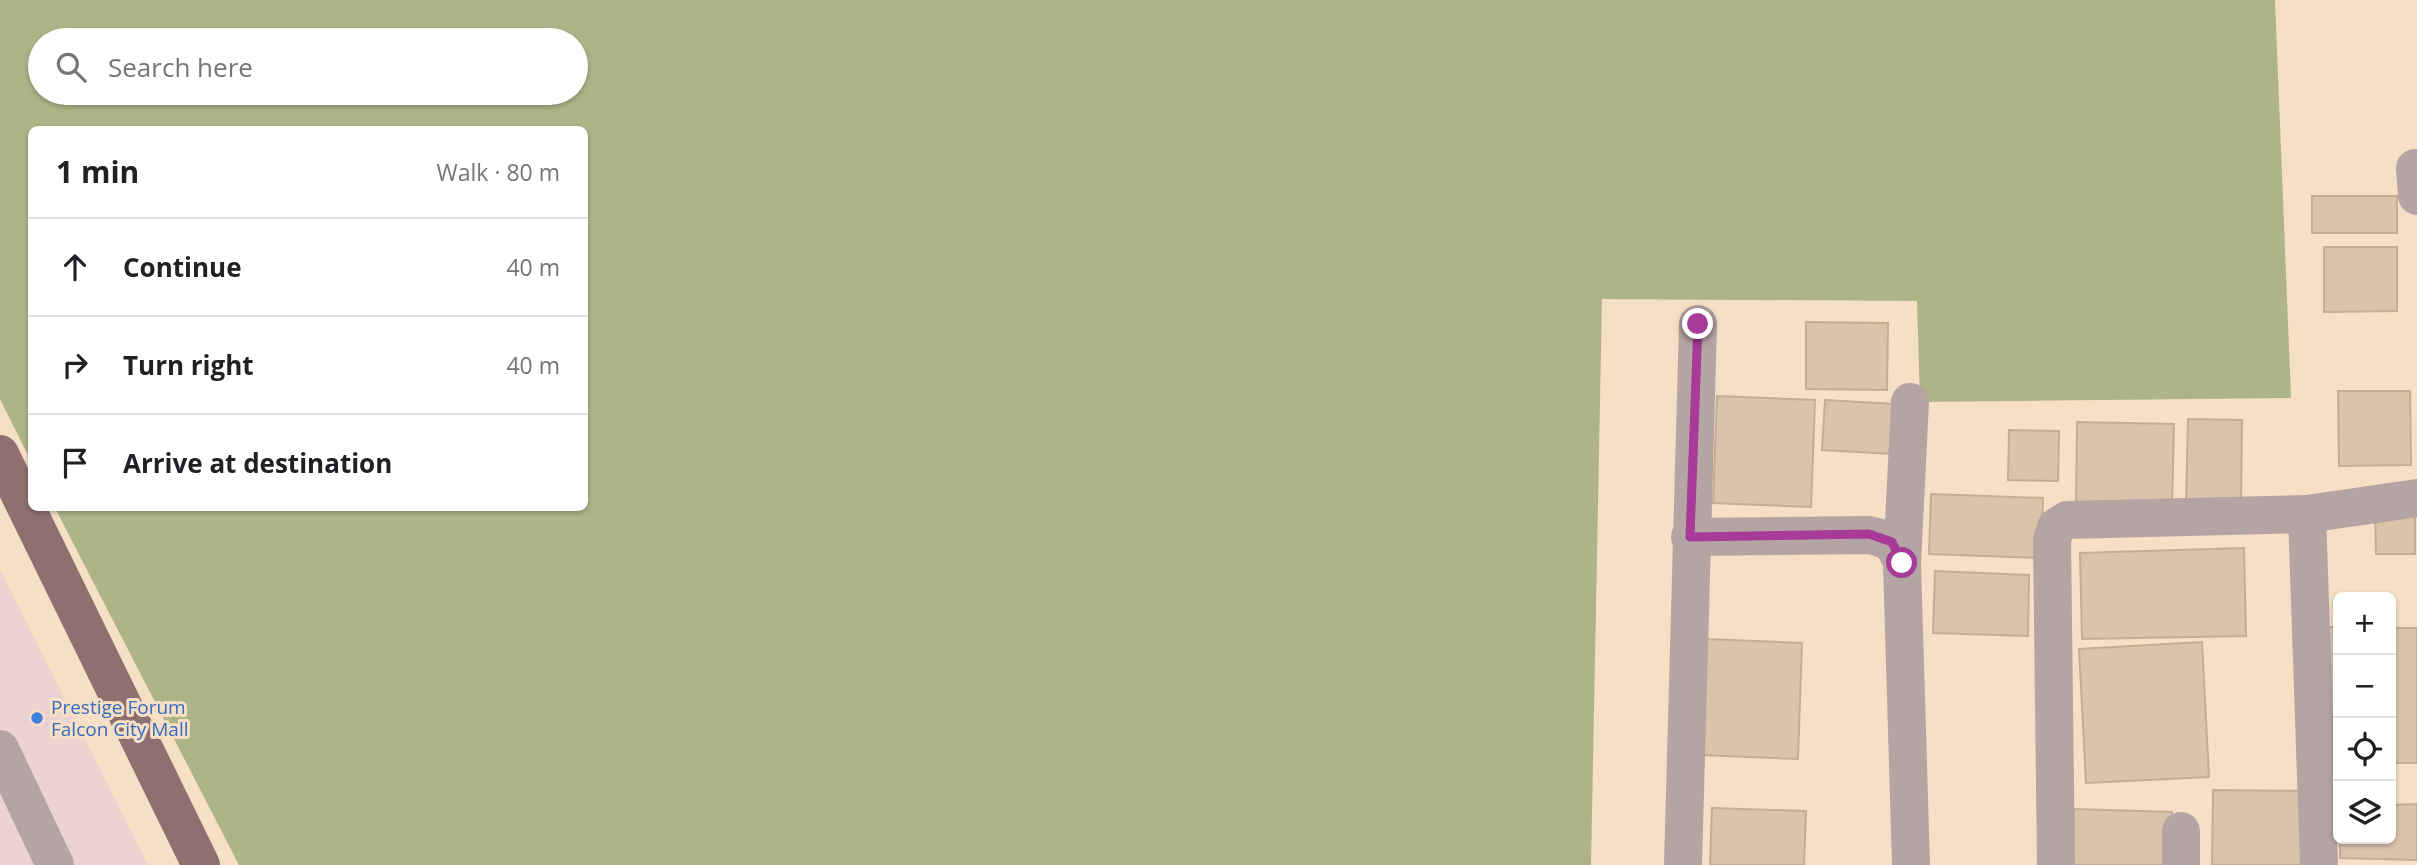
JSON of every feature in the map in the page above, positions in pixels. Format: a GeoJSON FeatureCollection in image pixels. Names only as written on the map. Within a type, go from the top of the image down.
{"type":"FeatureCollection","features":[{"type":"Feature","properties":{"kind":"main road"},"geometry":{"type":"LineString","coordinates":[[0,454],[201,865]]}},
{"type":"Feature","properties":{"kind":"main road"},"geometry":{"type":"LineString","coordinates":[[0,508],[180,865]]}},
{"type":"Feature","properties":{"kind":"street"},"geometry":{"type":"LineString","coordinates":[[1683,865],[1698,324]]}},
{"type":"Feature","properties":{"kind":"street"},"geometry":{"type":"LineString","coordinates":[[1910,402],[1902,563],[1911,865]]}},
{"type":"Feature","properties":{"kind":"street"},"geometry":{"type":"LineString","coordinates":[[2056,865],[2052,540],[2056,527],[2067,520],[2307,514],[2417,498]]}},
{"type":"Feature","properties":{"kind":"street"},"geometry":{"type":"LineString","coordinates":[[2307,514],[2319,865]]}},
{"type":"Feature","properties":{"kind":"street"},"geometry":{"type":"LineString","coordinates":[[1690,537],[1869,534],[1892,542],[1902,563]]}},
{"type":"Feature","properties":{"kind":"street"},"geometry":{"type":"LineString","coordinates":[[0,749],[55,865]]}},
{"type":"Feature","properties":{"kind":"shaded area","name":"Prestige Forum Falcon City Mall"},"geometry":{"type":"Polygon","coordinates":[[[0,570],[148,865],[0,865],[0,570]]]}},
{"type":"Feature","properties":{"kind":"green space"},"geometry":{"type":"Polygon","coordinates":[[[0,0],[2275,0],[2291,398],[1920,402],[1917,301],[1602,299],[1591,865],[239,865],[57,511],[588,511],[588,126],[28,126],[28,455],[0,399],[0,0]]]}},
{"type":"Feature","properties":{"kind":"building"},"geometry":{"type":"Polygon","coordinates":[[[2312,196],[2397,196],[2397,233],[2312,233],[2312,196]]]}},
{"type":"Feature","properties":{"kind":"building"},"geometry":{"type":"Polygon","coordinates":[[[2324,247],[2397,247],[2397,311],[2324,312],[2324,247]]]}},
{"type":"Feature","properties":{"kind":"building"},"geometry":{"type":"Polygon","coordinates":[[[1806,322],[1888,323],[1887,390],[1806,389],[1806,322]]]}},
{"type":"Feature","properties":{"kind":"building"},"geometry":{"type":"Polygon","coordinates":[[[2338,391],[2410,391],[2411,465],[2339,466],[2338,391]]]}},
{"type":"Feature","properties":{"kind":"building"},"geometry":{"type":"Polygon","coordinates":[[[1717,396],[1815,400],[1811,507],[1713,503],[1717,396]]]}},
{"type":"Feature","properties":{"kind":"building"},"geometry":{"type":"Polygon","coordinates":[[[1825,400],[1895,404],[1892,454],[1822,450],[1825,400]]]}},
{"type":"Feature","properties":{"kind":"building"},"geometry":{"type":"Polygon","coordinates":[[[2188,419],[2242,420],[2241,505],[2186,505],[2188,419]]]}},
{"type":"Feature","properties":{"kind":"building"},"geometry":{"type":"Polygon","coordinates":[[[2077,422],[2174,424],[2172,508],[2076,506],[2077,422]]]}},
{"type":"Feature","properties":{"kind":"building"},"geometry":{"type":"Polygon","coordinates":[[[2009,430],[2059,431],[2058,481],[2008,480],[2009,430]]]}},
{"type":"Feature","properties":{"kind":"building"},"geometry":{"type":"Polygon","coordinates":[[[1931,494],[2043,498],[2041,558],[1929,554],[1931,494]]]}},
{"type":"Feature","properties":{"kind":"building"},"geometry":{"type":"Polygon","coordinates":[[[2415,508],[2415,554],[2376,554],[2375,509],[2415,508]]]}},
{"type":"Feature","properties":{"kind":"building"},"geometry":{"type":"Polygon","coordinates":[[[2244,548],[2246,636],[2082,639],[2080,553],[2244,548]]]}},
{"type":"Feature","properties":{"kind":"building"},"geometry":{"type":"Polygon","coordinates":[[[1935,571],[2029,575],[2028,636],[1933,633],[1935,571]]]}},
{"type":"Feature","properties":{"kind":"building"},"geometry":{"type":"Polygon","coordinates":[[[2321,627],[2333,627],[2333,762],[2319,761],[2321,627]]]}},
{"type":"Feature","properties":{"kind":"building"},"geometry":{"type":"Polygon","coordinates":[[[2396,628],[2417,628],[2417,763],[2396,763],[2396,628]]]}},
{"type":"Feature","properties":{"kind":"building"},"geometry":{"type":"Polygon","coordinates":[[[1706,639],[1802,643],[1798,759],[1702,755],[1706,639]]]}},
{"type":"Feature","properties":{"kind":"building"},"geometry":{"type":"Polygon","coordinates":[[[2202,642],[2209,777],[2086,783],[2079,649],[2202,642]]]}},
{"type":"Feature","properties":{"kind":"building"},"geometry":{"type":"Polygon","coordinates":[[[2213,790],[2313,791],[2312,865],[2212,865],[2213,790]]]}},
{"type":"Feature","properties":{"kind":"building"},"geometry":{"type":"Polygon","coordinates":[[[2417,804],[2417,860],[2340,858],[2340,844],[2396,844],[2396,805],[2417,804]]]}},
{"type":"Feature","properties":{"kind":"building"},"geometry":{"type":"Polygon","coordinates":[[[1712,808],[1806,811],[1804,865],[1710,865],[1712,808]]]}},
{"type":"Feature","properties":{"kind":"building"},"geometry":{"type":"Polygon","coordinates":[[[2074,809],[2172,812],[2170,865],[2072,865],[2074,809]]]}},
{"type":"Feature","properties":{"kind":"place","name":"Prestige Forum Falcon City Mall"},"geometry":{"type":"Point","coordinates":[37,718]}},
{"type":"Feature","properties":{"kind":"route"},"geometry":{"type":"LineString","coordinates":[[1698,324],[1690,537],[1869,534],[1892,542],[1902,563]]}}]}
